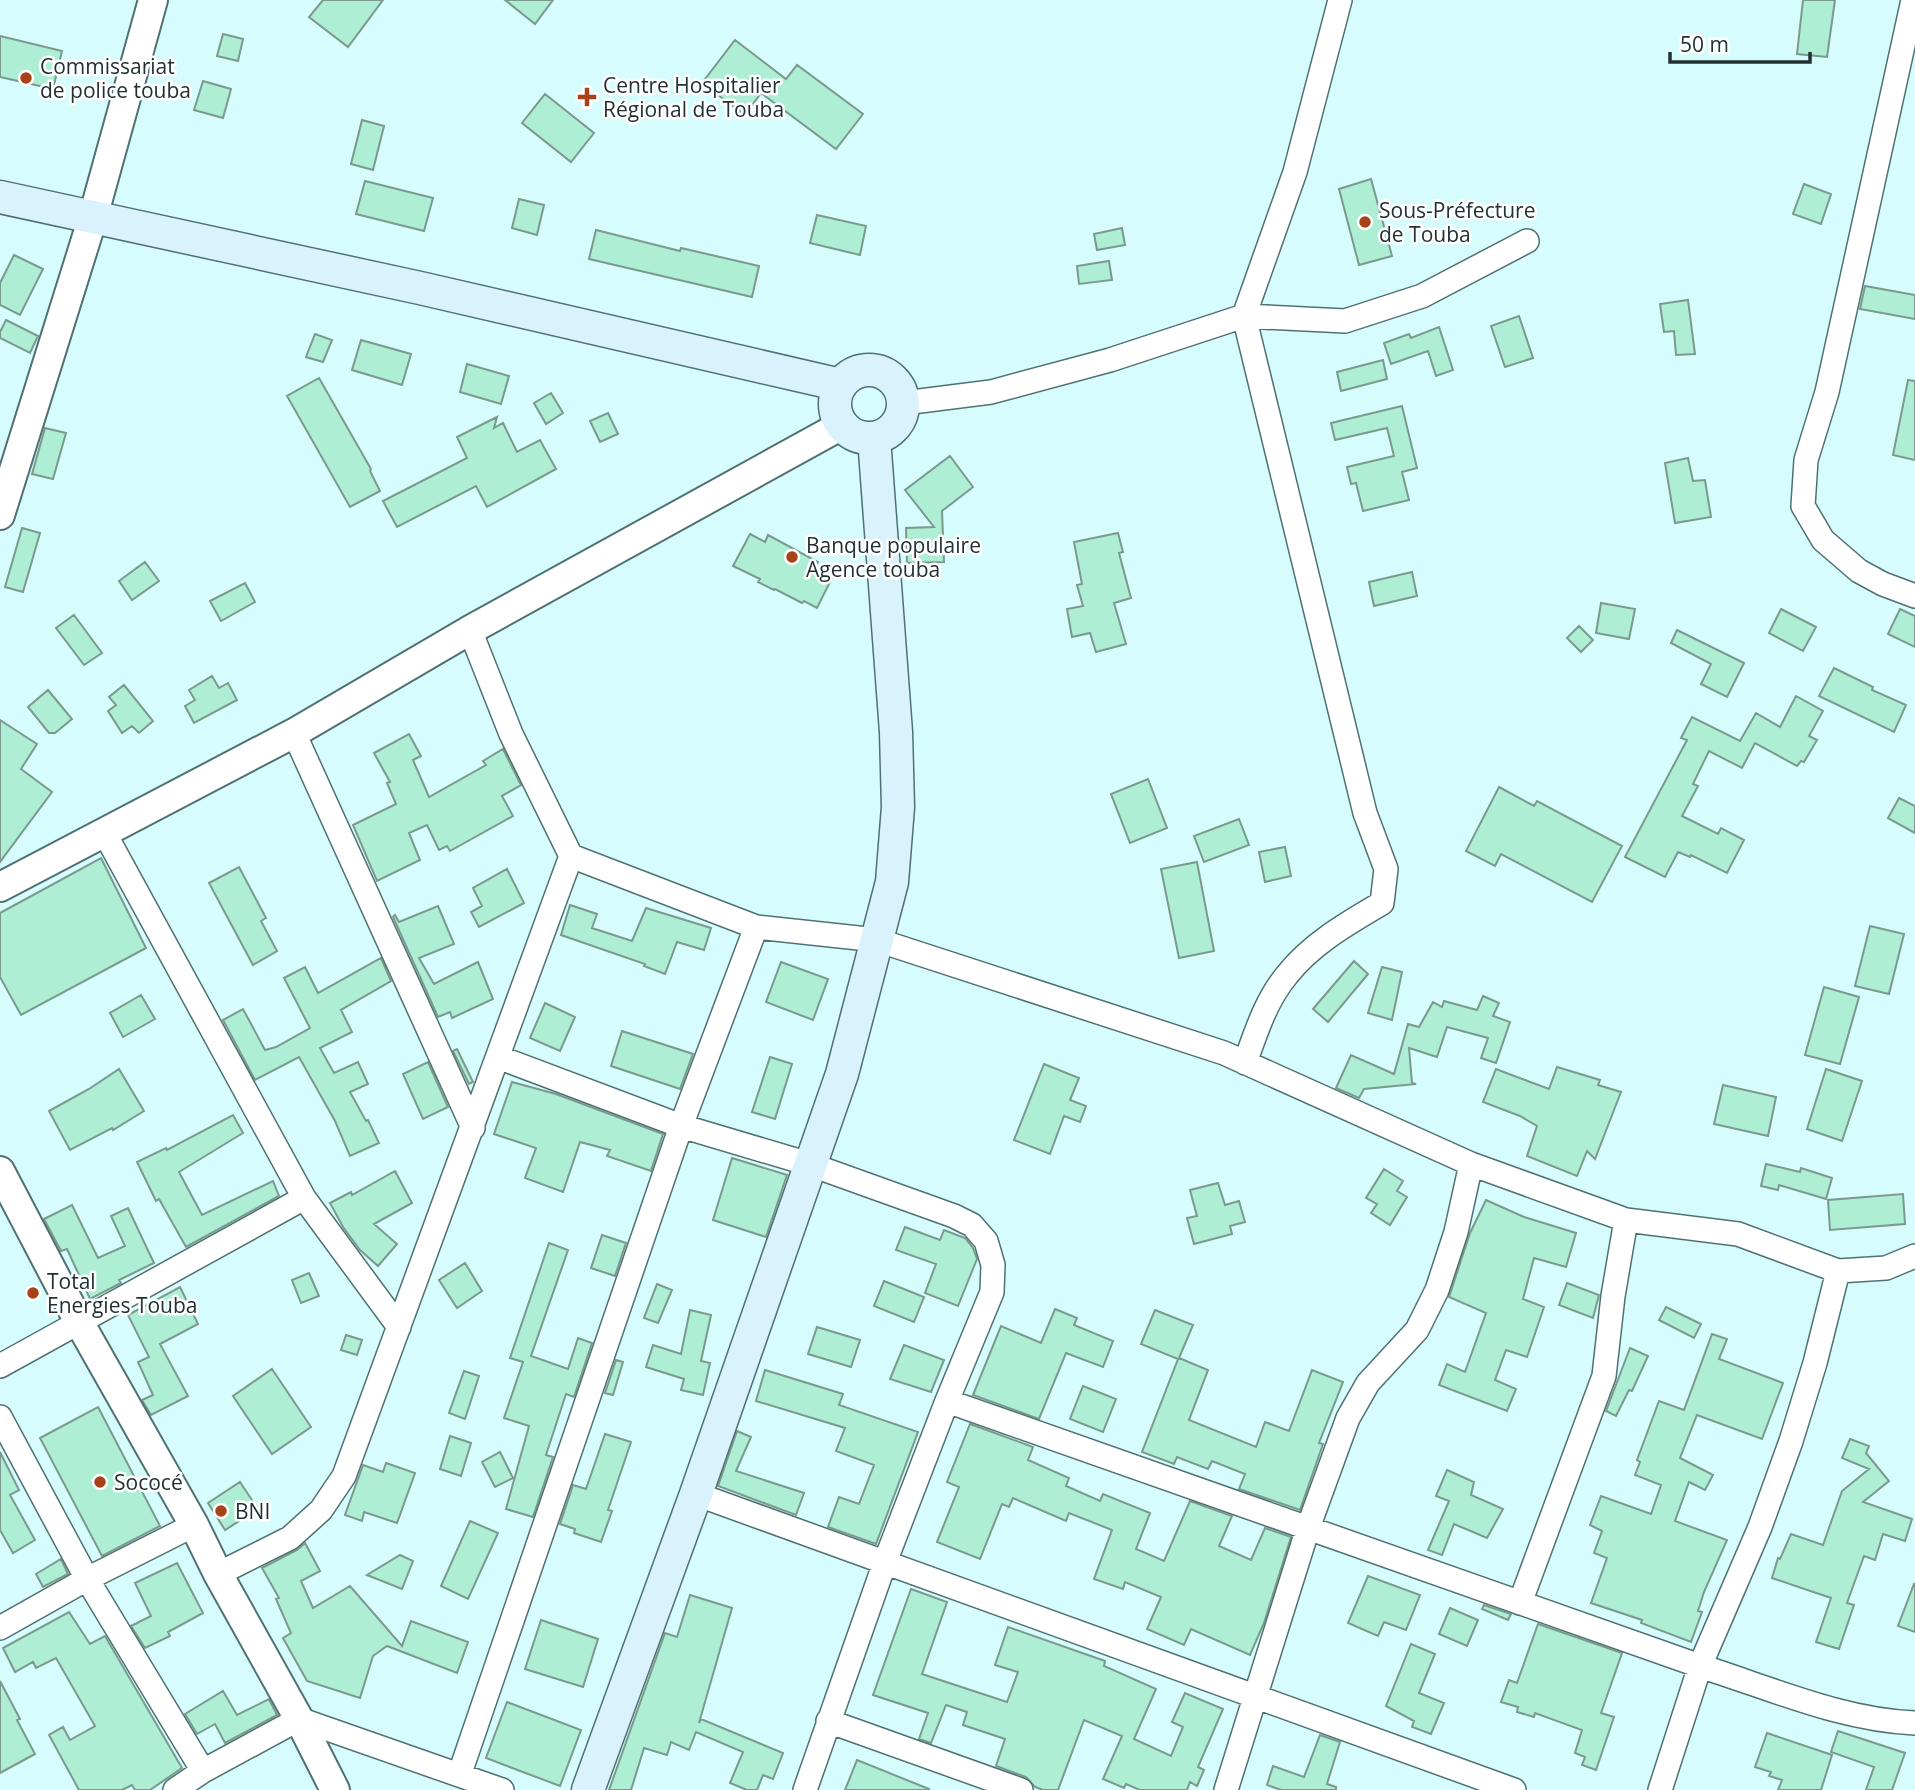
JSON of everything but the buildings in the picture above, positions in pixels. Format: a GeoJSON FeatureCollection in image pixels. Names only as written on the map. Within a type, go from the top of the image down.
{"type":"FeatureCollection","features":[{"type":"Feature","properties":{"kind":"main road"},"geometry":{"type":"LineString","coordinates":[[0,197],[420,288],[841,385]]}},
{"type":"Feature","properties":{"kind":"main road"},"geometry":{"type":"LineString","coordinates":[[873,370],[895,381],[902,391],[904,403],[896,426],[886,434],[874,438],[852,434],[836,416],[835,405],[841,385],[850,376],[861,371],[873,370]]}},
{"type":"Feature","properties":{"kind":"main road"},"geometry":{"type":"LineString","coordinates":[[588,1790],[842,1074],[892,882],[898,807],[896,732],[874,438]]}},
{"type":"Feature","properties":{"kind":"street"},"geometry":{"type":"LineString","coordinates":[[0,515],[93,217],[153,0]]}},
{"type":"Feature","properties":{"kind":"street"},"geometry":{"type":"LineString","coordinates":[[1245,1063],[1263,1014],[1287,974],[1332,933],[1382,903],[1386,869],[1364,813],[1244,316],[1296,172],[1340,0]]}},
{"type":"Feature","properties":{"kind":"street"},"geometry":{"type":"LineString","coordinates":[[1913,0],[1828,392],[1806,460],[1803,506],[1823,540],[1859,571],[1915,596]]}},
{"type":"Feature","properties":{"kind":"street"},"geometry":{"type":"LineString","coordinates":[[904,403],[990,392],[1110,360],[1244,316],[1345,321],[1422,296],[1527,242]]}},
{"type":"Feature","properties":{"kind":"street"},"geometry":{"type":"LineString","coordinates":[[0,887],[293,733],[470,629],[842,425]]}},
{"type":"Feature","properties":{"kind":"street"},"geometry":{"type":"LineString","coordinates":[[470,629],[511,734],[572,856],[756,928],[877,940],[1224,1053],[1471,1164],[1626,1220],[1738,1234],[1838,1271],[1886,1268],[1915,1256]]}},
{"type":"Feature","properties":{"kind":"street"},"geometry":{"type":"LineString","coordinates":[[293,733],[472,1128]]}},
{"type":"Feature","properties":{"kind":"street"},"geometry":{"type":"LineString","coordinates":[[104,832],[304,1198],[399,1327]]}},
{"type":"Feature","properties":{"kind":"street"},"geometry":{"type":"LineString","coordinates":[[218,1574],[290,1538],[321,1510],[344,1476],[572,856]]}},
{"type":"Feature","properties":{"kind":"street"},"geometry":{"type":"LineString","coordinates":[[460,1773],[681,1126],[756,928]]}},
{"type":"Feature","properties":{"kind":"street"},"geometry":{"type":"LineString","coordinates":[[498,1057],[681,1126],[809,1164],[954,1216],[972,1225],[986,1241],[993,1265],[992,1292],[885,1562],[805,1790]]}},
{"type":"Feature","properties":{"kind":"street"},"geometry":{"type":"LineString","coordinates":[[1226,1790],[1308,1528],[1348,1418],[1368,1383],[1417,1331],[1437,1290],[1456,1232],[1471,1164]]}},
{"type":"Feature","properties":{"kind":"street"},"geometry":{"type":"LineString","coordinates":[[0,1171],[79,1322],[194,1525],[335,1790]]}},
{"type":"Feature","properties":{"kind":"street"},"geometry":{"type":"LineString","coordinates":[[0,1366],[304,1198]]}},
{"type":"Feature","properties":{"kind":"street"},"geometry":{"type":"LineString","coordinates":[[1520,1603],[1604,1376],[1612,1296],[1626,1220]]}},
{"type":"Feature","properties":{"kind":"street"},"geometry":{"type":"LineString","coordinates":[[1660,1790],[1700,1666],[1760,1527],[1791,1441],[1815,1363],[1838,1271]]}},
{"type":"Feature","properties":{"kind":"street"},"geometry":{"type":"LineString","coordinates":[[947,1401],[1823,1707],[1884,1722],[1915,1723]]}},
{"type":"Feature","properties":{"kind":"street"},"geometry":{"type":"LineString","coordinates":[[0,1417],[87,1579],[203,1772]]}},
{"type":"Feature","properties":{"kind":"street"},"geometry":{"type":"LineString","coordinates":[[695,1493],[1514,1790]]}},
{"type":"Feature","properties":{"kind":"street"},"geometry":{"type":"LineString","coordinates":[[0,1628],[87,1579],[194,1525]]}},
{"type":"Feature","properties":{"kind":"street"},"geometry":{"type":"LineString","coordinates":[[175,1790],[299,1719],[460,1773],[502,1790]]}},
{"type":"Feature","properties":{"kind":"street"},"geometry":{"type":"LineString","coordinates":[[828,1721],[1021,1790]]}},
{"type":"Feature","properties":{"kind":"place","name":"Commissariat de police touba"},"geometry":{"type":"Point","coordinates":[26,78]}},
{"type":"Feature","properties":{"kind":"place","name":"Centre Hospitalier Régional de Touba"},"geometry":{"type":"Point","coordinates":[587,97]}},
{"type":"Feature","properties":{"kind":"place","name":"Sous-Préfecture de Touba"},"geometry":{"type":"Point","coordinates":[1365,222]}},
{"type":"Feature","properties":{"kind":"place","name":"Banque populaire Agence touba"},"geometry":{"type":"Point","coordinates":[792,557]}},
{"type":"Feature","properties":{"kind":"place","name":"Total Energies Touba"},"geometry":{"type":"Point","coordinates":[33,1293]}},
{"type":"Feature","properties":{"kind":"place","name":"Sococé"},"geometry":{"type":"Point","coordinates":[100,1482]}},
{"type":"Feature","properties":{"kind":"place","name":"BNI"},"geometry":{"type":"Point","coordinates":[221,1511]}}]}
